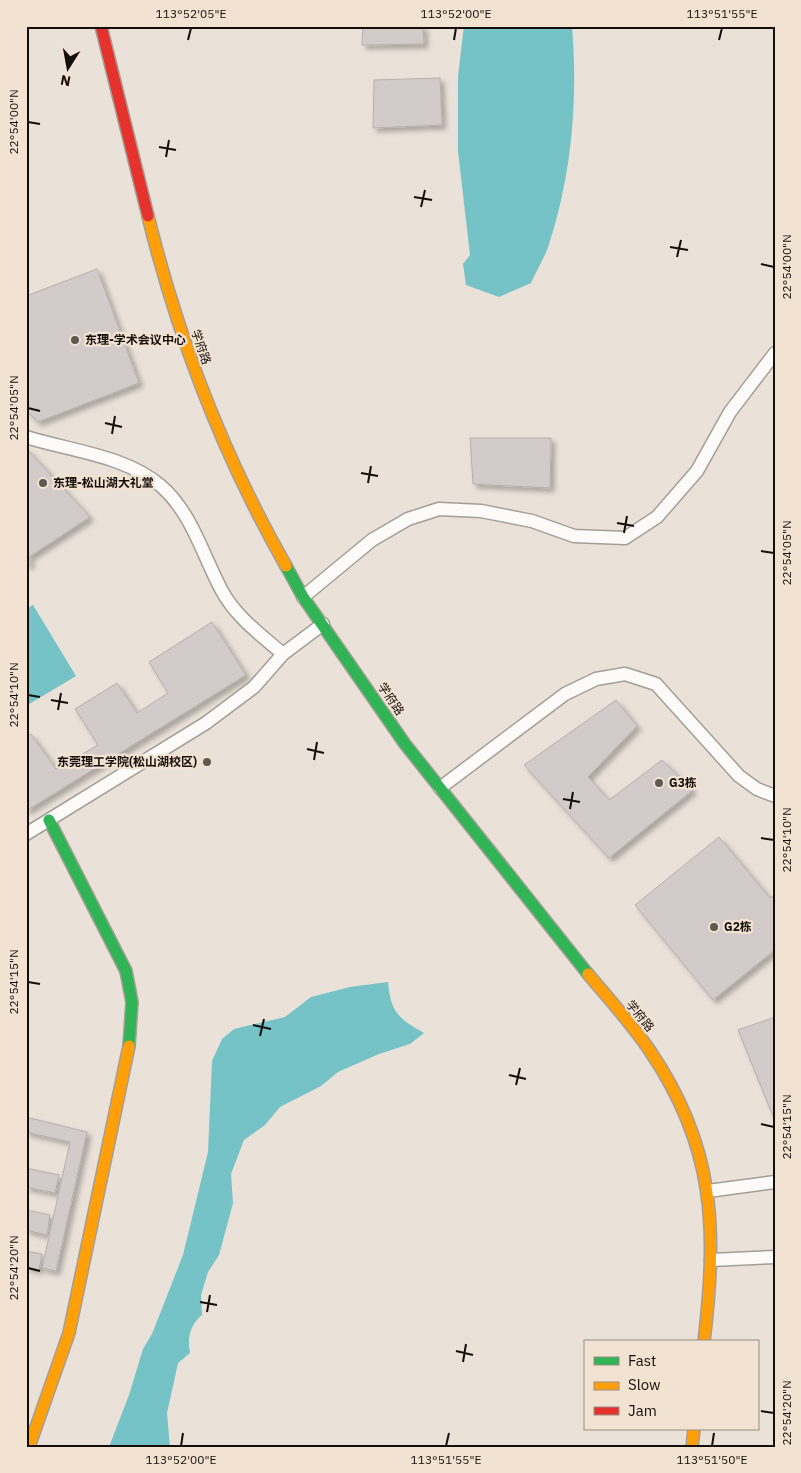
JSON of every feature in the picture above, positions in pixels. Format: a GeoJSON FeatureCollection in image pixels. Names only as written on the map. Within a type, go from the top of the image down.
{"type":"FeatureCollection","features":[{"type":"Feature","properties":{"kind":"street","name":"学府路"},"geometry":{"type":"LineString","coordinates":[[101,26],[157,254],[191,361],[225,446],[261,523],[303,597],[406,744],[650,1051],[676,1094],[696,1143],[708,1191],[711,1260],[704,1340]]}},
{"type":"Feature","properties":{"kind":"street"},"geometry":{"type":"LineString","coordinates":[[303,597],[372,540],[408,519],[439,509],[481,511],[532,521],[574,536],[625,538],[657,517],[697,471],[730,412],[775,353]]}},
{"type":"Feature","properties":{"kind":"street"},"geometry":{"type":"LineString","coordinates":[[26,437],[100,456],[134,469],[161,486],[180,508],[223,592],[245,621],[282,654]]}},
{"type":"Feature","properties":{"kind":"street"},"geometry":{"type":"LineString","coordinates":[[26,834],[206,723],[254,687],[282,654],[323,624]]}},
{"type":"Feature","properties":{"kind":"street"},"geometry":{"type":"LineString","coordinates":[[440,788],[565,694],[596,679],[625,674],[656,684],[739,776],[757,789],[775,796]]}},
{"type":"Feature","properties":{"kind":"street"},"geometry":{"type":"LineString","coordinates":[[29,1447],[69,1333],[131,1036],[132,1002],[126,971],[49,820]]}},
{"type":"Feature","properties":{"kind":"street"},"geometry":{"type":"LineString","coordinates":[[708,1191],[775,1182]]}},
{"type":"Feature","properties":{"kind":"street"},"geometry":{"type":"LineString","coordinates":[[711,1260],[775,1257]]}},
{"type":"Feature","properties":{"kind":"street"},"geometry":{"type":"LineString","coordinates":[[692,1447],[694,1430]]}},
{"type":"Feature","properties":{"kind":"water"},"geometry":{"type":"Polygon","coordinates":[[[464,26],[572,26],[574,80],[572,135],[558,215],[546,252],[531,283],[499,297],[466,285],[463,264],[470,255],[458,151],[458,76],[464,26]]]}},
{"type":"Feature","properties":{"kind":"water"},"geometry":{"type":"Polygon","coordinates":[[[33,605],[76,676],[26,706],[26,609],[33,605]]]}},
{"type":"Feature","properties":{"kind":"water"},"geometry":{"type":"Polygon","coordinates":[[[388,982],[391,1001],[397,1014],[424,1033],[410,1044],[379,1054],[338,1072],[321,1086],[280,1107],[265,1125],[244,1140],[231,1174],[233,1203],[219,1255],[208,1272],[201,1295],[202,1315],[190,1332],[190,1353],[178,1363],[167,1413],[170,1447],[109,1447],[129,1395],[143,1349],[152,1334],[183,1255],[208,1152],[212,1061],[222,1039],[234,1029],[285,1017],[311,997],[350,987],[388,982]]]}},
{"type":"Feature","properties":{"kind":"building"},"geometry":{"type":"Polygon","coordinates":[[[363,26],[423,26],[424,44],[362,45],[363,26]]]}},
{"type":"Feature","properties":{"kind":"building"},"geometry":{"type":"Polygon","coordinates":[[[440,78],[442,125],[373,128],[374,80],[440,78]]]}},
{"type":"Feature","properties":{"kind":"building","name":"东理-学术会议中心"},"geometry":{"type":"Polygon","coordinates":[[[97,269],[139,383],[38,422],[26,410],[26,296],[97,269]]]}},
{"type":"Feature","properties":{"kind":"building"},"geometry":{"type":"Polygon","coordinates":[[[470,438],[551,438],[550,488],[473,484],[470,438]]]}},
{"type":"Feature","properties":{"kind":"building","name":"东理-松山湖大礼堂"},"geometry":{"type":"Polygon","coordinates":[[[26,448],[90,517],[29,557],[31,563],[26,566],[26,448]]]}},
{"type":"Feature","properties":{"kind":"building"},"geometry":{"type":"Polygon","coordinates":[[[212,622],[246,675],[26,811],[26,737],[31,734],[56,769],[98,745],[75,709],[117,683],[137,713],[168,693],[149,662],[212,622]]]}},
{"type":"Feature","properties":{"kind":"building","name":"G3栋"},"geometry":{"type":"Polygon","coordinates":[[[616,700],[637,726],[588,777],[609,800],[662,760],[693,790],[609,858],[524,765],[616,700]]]}},
{"type":"Feature","properties":{"kind":"building","name":"G2栋"},"geometry":{"type":"Polygon","coordinates":[[[719,837],[770,898],[775,895],[775,950],[713,1000],[635,905],[719,837]]]}},
{"type":"Feature","properties":{"kind":"building"},"geometry":{"type":"Polygon","coordinates":[[[775,1017],[775,1121],[738,1030],[775,1017]]]}},
{"type":"Feature","properties":{"kind":"building"},"geometry":{"type":"Polygon","coordinates":[[[26,1117],[87,1132],[56,1271],[42,1268],[70,1142],[26,1132],[26,1117]]]}},
{"type":"Feature","properties":{"kind":"building"},"geometry":{"type":"Polygon","coordinates":[[[26,1168],[59,1175],[55,1193],[26,1187],[26,1168]]]}},
{"type":"Feature","properties":{"kind":"building"},"geometry":{"type":"Polygon","coordinates":[[[26,1210],[50,1215],[47,1235],[26,1230],[26,1210]]]}},
{"type":"Feature","properties":{"kind":"building"},"geometry":{"type":"Polygon","coordinates":[[[26,1251],[42,1254],[39,1270],[26,1267],[26,1251]]]}},
{"type":"Feature","properties":{"kind":"traffic: fast"},"geometry":{"type":"LineString","coordinates":[[286,566],[303,597],[405,744],[588,974]]}},
{"type":"Feature","properties":{"kind":"traffic: fast"},"geometry":{"type":"LineString","coordinates":[[49,820],[126,971],[132,1002],[129,1046]]}},
{"type":"Feature","properties":{"kind":"traffic: slow"},"geometry":{"type":"LineString","coordinates":[[148,216],[173,307],[205,396],[242,482],[286,566]]}},
{"type":"Feature","properties":{"kind":"traffic: slow"},"geometry":{"type":"LineString","coordinates":[[588,974],[628,1021],[650,1051],[672,1087],[688,1122],[700,1156],[707,1191],[710,1226],[710,1263],[704,1340]]}},
{"type":"Feature","properties":{"kind":"traffic: slow"},"geometry":{"type":"LineString","coordinates":[[29,1447],[69,1333],[129,1046]]}},
{"type":"Feature","properties":{"kind":"traffic: slow"},"geometry":{"type":"LineString","coordinates":[[692,1447],[694,1430]]}},
{"type":"Feature","properties":{"kind":"traffic: jam"},"geometry":{"type":"LineString","coordinates":[[101,26],[148,216]]}},
{"type":"Feature","properties":{"kind":"place","name":"东理-学术会议中心"},"geometry":{"type":"Point","coordinates":[75,340]}},
{"type":"Feature","properties":{"kind":"place","name":"东理-松山湖大礼堂"},"geometry":{"type":"Point","coordinates":[43,483]}},
{"type":"Feature","properties":{"kind":"place","name":"东莞理工学院(松山湖校区)"},"geometry":{"type":"Point","coordinates":[207,762]}},
{"type":"Feature","properties":{"kind":"place","name":"G3栋"},"geometry":{"type":"Point","coordinates":[659,783]}},
{"type":"Feature","properties":{"kind":"place","name":"G2栋"},"geometry":{"type":"Point","coordinates":[714,927]}}]}
